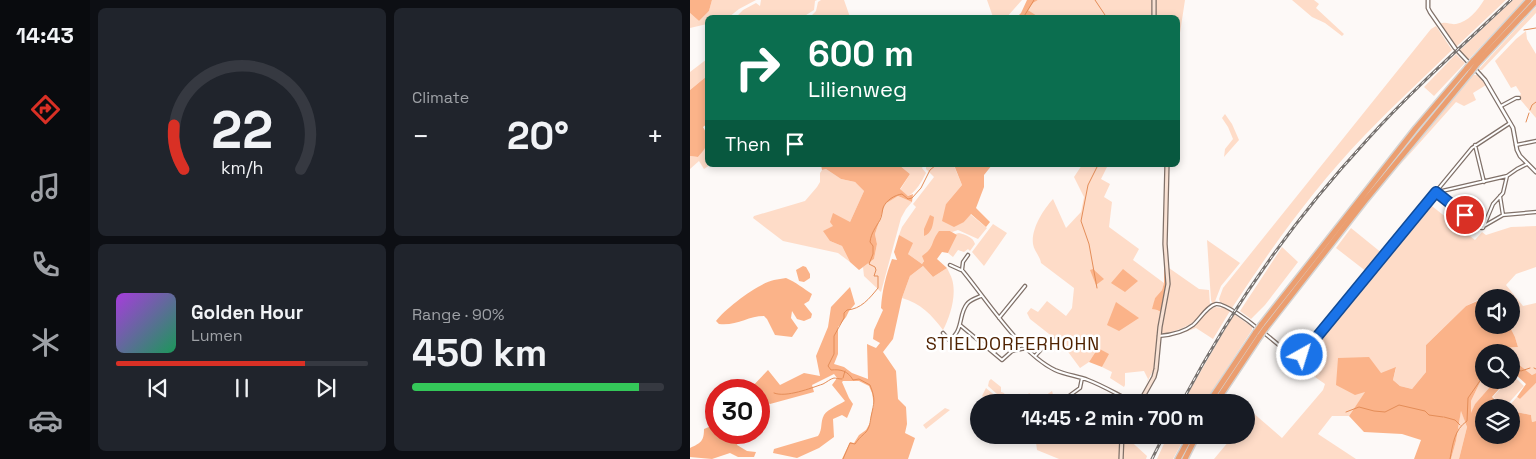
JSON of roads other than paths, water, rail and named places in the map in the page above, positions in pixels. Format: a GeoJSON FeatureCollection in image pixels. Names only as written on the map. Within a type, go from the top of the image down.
{"type":"FeatureCollection","features":[{"type":"Feature","properties":{"kind":"highway"},"geometry":{"type":"LineString","coordinates":[[1215,394],[1263,327],[1410,135],[1529,0]]}},
{"type":"Feature","properties":{"kind":"highway"},"geometry":{"type":"LineString","coordinates":[[1475,63],[1536,2]]}},
{"type":"Feature","properties":{"kind":"highway"},"geometry":{"type":"LineString","coordinates":[[1221,394],[1258,334]]}},
{"type":"Feature","properties":{"kind":"highway"},"geometry":{"type":"LineString","coordinates":[[1178,459],[1186,444]]}},
{"type":"Feature","properties":{"kind":"highway"},"geometry":{"type":"LineString","coordinates":[[1185,459],[1193,444]]}},
{"type":"Feature","properties":{"kind":"main road"},"geometry":{"type":"LineString","coordinates":[[1154,0],[1154,15]]}},
{"type":"Feature","properties":{"kind":"main road"},"geometry":{"type":"LineString","coordinates":[[1144,394],[1154,377],[1168,284],[1165,244],[1167,167]]}},
{"type":"Feature","properties":{"kind":"main road"},"geometry":{"type":"LineString","coordinates":[[1121,459],[1122,444]]}},
{"type":"Feature","properties":{"kind":"street"},"geometry":{"type":"LineString","coordinates":[[1428,0],[1430,12],[1462,57],[1480,73],[1501,106],[1515,134],[1520,156],[1536,172]]}},
{"type":"Feature","properties":{"kind":"street"},"geometry":{"type":"LineString","coordinates":[[1501,106],[1519,98]]}},
{"type":"Feature","properties":{"kind":"street"},"geometry":{"type":"LineString","coordinates":[[1159,336],[1187,329],[1211,306],[1217,304],[1222,305],[1255,326],[1297,360],[1475,145],[1510,123]]}},
{"type":"Feature","properties":{"kind":"street"},"geometry":{"type":"LineString","coordinates":[[1516,145],[1536,141]]}},
{"type":"Feature","properties":{"kind":"street"},"geometry":{"type":"LineString","coordinates":[[1475,145],[1484,182]]}},
{"type":"Feature","properties":{"kind":"street"},"geometry":{"type":"LineString","coordinates":[[1437,191],[1442,192],[1507,176],[1527,164]]}},
{"type":"Feature","properties":{"kind":"street"},"geometry":{"type":"LineString","coordinates":[[1483,227],[1493,204],[1503,194],[1507,176]]}},
{"type":"Feature","properties":{"kind":"street"},"geometry":{"type":"LineString","coordinates":[[1437,191],[1483,227]]}},
{"type":"Feature","properties":{"kind":"street"},"geometry":{"type":"LineString","coordinates":[[1500,196],[1503,215]]}},
{"type":"Feature","properties":{"kind":"street"},"geometry":{"type":"LineString","coordinates":[[1483,227],[1503,215],[1536,212]]}},
{"type":"Feature","properties":{"kind":"street"},"geometry":{"type":"LineString","coordinates":[[962,270],[963,262],[968,255]]}},
{"type":"Feature","properties":{"kind":"street"},"geometry":{"type":"LineString","coordinates":[[950,265],[962,270],[999,318],[1035,356],[1056,370],[1082,378],[1116,394]]}},
{"type":"Feature","properties":{"kind":"street"},"geometry":{"type":"LineString","coordinates":[[999,318],[1026,286]]}},
{"type":"Feature","properties":{"kind":"street"},"geometry":{"type":"LineString","coordinates":[[943,333],[949,340],[956,334],[967,304],[981,295]]}},
{"type":"Feature","properties":{"kind":"street"},"geometry":{"type":"LineString","coordinates":[[960,325],[1002,360],[1012,351],[1026,348]]}},
{"type":"Feature","properties":{"kind":"street"},"geometry":{"type":"LineString","coordinates":[[1035,356],[1052,338]]}},
{"type":"Feature","properties":{"kind":"street"},"geometry":{"type":"LineString","coordinates":[[994,353],[1001,344]]}},
{"type":"Feature","properties":{"kind":"street"},"geometry":{"type":"LineString","coordinates":[[1072,394],[1080,388],[1082,378]]}},
{"type":"Feature","properties":{"kind":"waterway"},"geometry":{"type":"LineString","coordinates":[[1025,15],[1034,0]]}},
{"type":"Feature","properties":{"kind":"waterway"},"geometry":{"type":"LineString","coordinates":[[1095,0],[1105,15]]}},
{"type":"Feature","properties":{"kind":"waterway"},"geometry":{"type":"LineString","coordinates":[[1524,30],[1536,28]]}},
{"type":"Feature","properties":{"kind":"waterway"},"geometry":{"type":"LineString","coordinates":[[1530,110],[1536,102]]}},
{"type":"Feature","properties":{"kind":"waterway"},"geometry":{"type":"LineString","coordinates":[[1526,122],[1529,113]]}},
{"type":"Feature","properties":{"kind":"waterway"},"geometry":{"type":"LineString","coordinates":[[843,459],[850,443],[855,444],[866,432],[870,424],[874,398],[870,385],[859,379],[853,380],[841,370],[831,370],[828,366],[834,354],[834,336],[844,318],[844,313],[864,303],[878,288],[878,276],[874,276],[875,267],[869,264],[873,254],[873,246],[870,242],[881,218],[884,205],[891,198],[902,194],[908,199],[912,198],[921,188],[930,170],[934,167]]}},
{"type":"Feature","properties":{"kind":"waterway"},"geometry":{"type":"LineString","coordinates":[[1097,167],[1088,185],[1081,221],[1089,244],[1097,288]]}},
{"type":"Feature","properties":{"kind":"waterway"},"geometry":{"type":"LineString","coordinates":[[1520,371],[1530,368]]}},
{"type":"Feature","properties":{"kind":"waterway"},"geometry":{"type":"LineString","coordinates":[[843,378],[845,371]]}},
{"type":"Feature","properties":{"kind":"waterway"},"geometry":{"type":"LineString","coordinates":[[774,393],[792,393],[823,384],[834,378],[842,379]]}},
{"type":"Feature","properties":{"kind":"waterway"},"geometry":{"type":"LineString","coordinates":[[1450,459],[1457,433],[1467,421],[1468,398],[1475,388]]}},
{"type":"Feature","properties":{"kind":"waterway"},"geometry":{"type":"LineString","coordinates":[[1346,412],[1359,407],[1385,412],[1399,405],[1425,411],[1429,415],[1443,417]]}},
{"type":"Feature","properties":{"kind":"waterway"},"geometry":{"type":"LineString","coordinates":[[1444,417],[1455,420],[1460,425]]}},
{"type":"Feature","properties":{"kind":"railway"},"geometry":{"type":"LineString","coordinates":[[1186,394],[1243,298],[1314,201],[1367,140],[1402,104],[1511,0]]}},
{"type":"Feature","properties":{"kind":"railway"},"geometry":{"type":"LineString","coordinates":[[1152,459],[1160,444]]}},
{"type":"Feature","properties":{"kind":"district","name":"STIELDORFERHOHN"},"geometry":{"type":"Point","coordinates":[1013,343]}}]}
